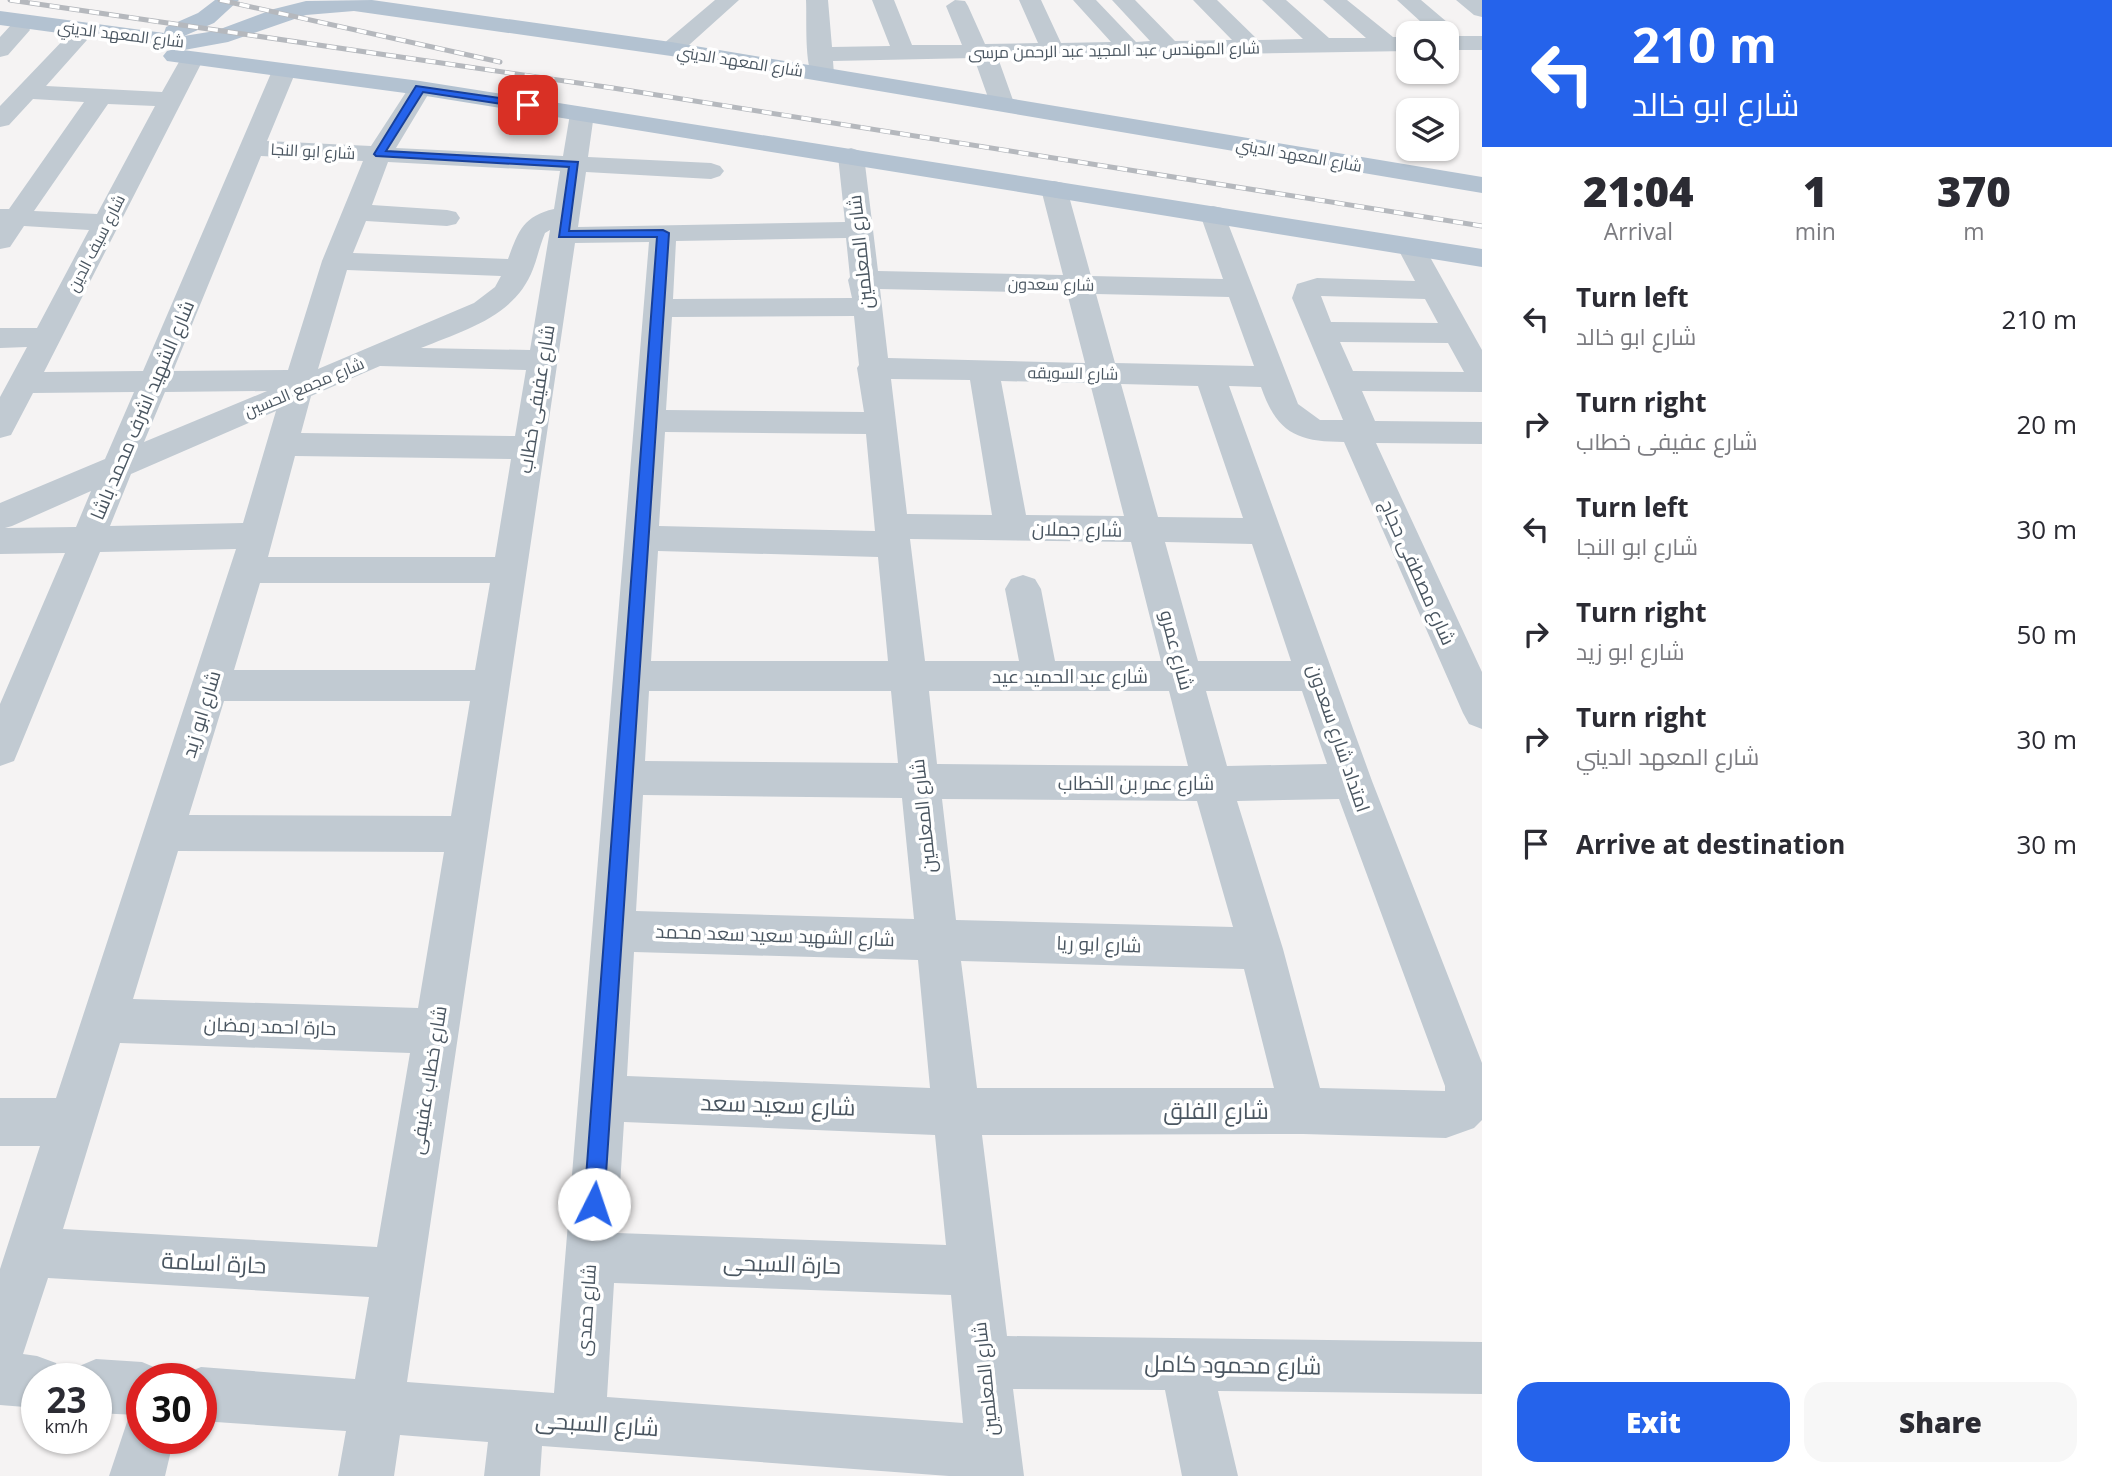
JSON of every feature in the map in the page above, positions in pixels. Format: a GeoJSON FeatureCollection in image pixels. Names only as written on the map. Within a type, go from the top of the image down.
{"type":"FeatureCollection","features":[{"type":"Feature","properties":{"kind":"main road"},"geometry":{"type":"LineString","coordinates":[[142,39],[192,27],[219,10],[228,0]]}},
{"type":"Feature","properties":{"kind":"main road","name":"شارع المعهد الديني"},"geometry":{"type":"LineString","coordinates":[[6,25],[165,43],[202,41],[236,32],[282,14],[345,2],[671,49],[820,64],[1002,103],[1482,185]]}},
{"type":"Feature","properties":{"kind":"main road","name":"شارع المعهد الديني"},"geometry":{"type":"LineString","coordinates":[[6,25],[76,40],[192,58],[282,50],[420,89],[1213,214],[1480,261]]}},
{"type":"Feature","properties":{"kind":"main road"},"geometry":{"type":"LineString","coordinates":[[282,50],[312,27],[500,36],[550,32]]}},
{"type":"Feature","properties":{"kind":"street"},"geometry":{"type":"LineString","coordinates":[[671,49],[728,0]]}},
{"type":"Feature","properties":{"kind":"street"},"geometry":{"type":"LineString","coordinates":[[817,0],[820,64]]}},
{"type":"Feature","properties":{"kind":"street"},"geometry":{"type":"LineString","coordinates":[[883,0],[904,53]]}},
{"type":"Feature","properties":{"kind":"street"},"geometry":{"type":"LineString","coordinates":[[1030,0],[1053,51]]}},
{"type":"Feature","properties":{"kind":"street"},"geometry":{"type":"LineString","coordinates":[[1084,0],[1131,50]]}},
{"type":"Feature","properties":{"kind":"street"},"geometry":{"type":"LineString","coordinates":[[1123,0],[1170,49]]}},
{"type":"Feature","properties":{"kind":"street"},"geometry":{"type":"LineString","coordinates":[[1204,0],[1252,47]]}},
{"type":"Feature","properties":{"kind":"street"},"geometry":{"type":"LineString","coordinates":[[1273,0],[1324,46]]}},
{"type":"Feature","properties":{"kind":"street"},"geometry":{"type":"LineString","coordinates":[[1408,0],[1431,21]]}},
{"type":"Feature","properties":{"kind":"street"},"geometry":{"type":"LineString","coordinates":[[1467,0],[1482,10]]}},
{"type":"Feature","properties":{"kind":"street"},"geometry":{"type":"LineString","coordinates":[[1338,1],[1396,43]]}},
{"type":"Feature","properties":{"kind":"street"},"geometry":{"type":"LineString","coordinates":[[957,6],[981,52],[1002,103]]}},
{"type":"Feature","properties":{"kind":"street"},"geometry":{"type":"LineString","coordinates":[[0,50],[6,25]]}},
{"type":"Feature","properties":{"kind":"street"},"geometry":{"type":"LineString","coordinates":[[0,120],[76,40]]}},
{"type":"Feature","properties":{"kind":"street"},"geometry":{"type":"LineString","coordinates":[[1459,40],[1482,43]]}},
{"type":"Feature","properties":{"kind":"street","name":"شارع المهندس عبد المجيد عبد الرحمن مرسى"},"geometry":{"type":"LineString","coordinates":[[820,64],[904,53],[1396,44]]}},
{"type":"Feature","properties":{"kind":"street","name":"شارع الشهيد اشرف محمد باشا"},"geometry":{"type":"LineString","coordinates":[[0,749],[252,148],[282,50]]}},
{"type":"Feature","properties":{"kind":"street","name":"شارع سيف الدين"},"geometry":{"type":"LineString","coordinates":[[0,427],[192,58]]}},
{"type":"Feature","properties":{"kind":"street","name":"شارع ابو زيد"},"geometry":{"type":"LineString","coordinates":[[0,1348],[252,553],[298,385],[336,261],[379,154],[420,89]]}},
{"type":"Feature","properties":{"kind":"street"},"geometry":{"type":"LineString","coordinates":[[29,92],[171,100]]}},
{"type":"Feature","properties":{"kind":"street"},"geometry":{"type":"LineString","coordinates":[[0,241],[7,218],[101,96]]}},
{"type":"Feature","properties":{"kind":"street","name":"شارع عفيفى خطاب"},"geometry":{"type":"LineString","coordinates":[[490,685],[582,114]]}},
{"type":"Feature","properties":{"kind":"street","name":"شارع ابو النجا"},"geometry":{"type":"LineString","coordinates":[[252,148],[711,172]]}},
{"type":"Feature","properties":{"kind":"street","name":"شارع المعلمين"},"geometry":{"type":"LineString","coordinates":[[851,156],[878,423],[994,1464]]}},
{"type":"Feature","properties":{"kind":"street","name":"شارع عمرو"},"geometry":{"type":"LineString","coordinates":[[1054,189],[1212,784],[1261,949],[1303,1111]]}},
{"type":"Feature","properties":{"kind":"street"},"geometry":{"type":"LineString","coordinates":[[356,212],[447,218]]}},
{"type":"Feature","properties":{"kind":"street"},"geometry":{"type":"LineString","coordinates":[[1213,214],[1284,408],[1301,425],[1314,431],[1482,433]]}},
{"type":"Feature","properties":{"kind":"street","name":"شارع مجمع الحسين"},"geometry":{"type":"LineString","coordinates":[[0,517],[118,468],[298,385],[373,358],[491,306],[509,290],[520,268],[533,229],[553,217],[565,225]]}},
{"type":"Feature","properties":{"kind":"street"},"geometry":{"type":"LineString","coordinates":[[7,218],[107,223]]}},
{"type":"Feature","properties":{"kind":"street"},"geometry":{"type":"LineString","coordinates":[[565,225],[663,233],[857,230]]}},
{"type":"Feature","properties":{"kind":"street","name":"شارع حمدى"},"geometry":{"type":"LineString","coordinates":[[579,1422],[663,233]]}},
{"type":"Feature","properties":{"kind":"street"},"geometry":{"type":"LineString","coordinates":[[1411,247],[1482,377]]}},
{"type":"Feature","properties":{"kind":"street"},"geometry":{"type":"LineString","coordinates":[[336,261],[520,268]]}},
{"type":"Feature","properties":{"kind":"street","name":"شارع سعدون"},"geometry":{"type":"LineString","coordinates":[[658,308],[864,293],[1080,285],[1240,288]]}},
{"type":"Feature","properties":{"kind":"street","name":"شارع مصطفى حجاج"},"geometry":{"type":"LineString","coordinates":[[1435,290],[1311,288],[1305,293],[1342,381],[1359,432],[1482,713]]}},
{"type":"Feature","properties":{"kind":"street"},"geometry":{"type":"LineString","coordinates":[[1321,332],[1458,333]]}},
{"type":"Feature","properties":{"kind":"street"},"geometry":{"type":"LineString","coordinates":[[0,338],[48,337]]}},
{"type":"Feature","properties":{"kind":"street"},"geometry":{"type":"LineString","coordinates":[[373,358],[543,360]]}},
{"type":"Feature","properties":{"kind":"street","name":"شارع السويقه"},"geometry":{"type":"LineString","coordinates":[[872,368],[1273,377]]}},
{"type":"Feature","properties":{"kind":"street"},"geometry":{"type":"LineString","coordinates":[[984,370],[1011,528]]}},
{"type":"Feature","properties":{"kind":"street","name":"امتداد شارع سعدون"},"geometry":{"type":"LineString","coordinates":[[1210,376],[1353,781],[1468,1086],[1468,1099]]}},
{"type":"Feature","properties":{"kind":"street"},"geometry":{"type":"LineString","coordinates":[[1342,381],[1482,382]]}},
{"type":"Feature","properties":{"kind":"street"},"geometry":{"type":"LineString","coordinates":[[23,383],[298,385]]}},
{"type":"Feature","properties":{"kind":"street"},"geometry":{"type":"LineString","coordinates":[[650,421],[878,423]]}},
{"type":"Feature","properties":{"kind":"street"},"geometry":{"type":"LineString","coordinates":[[282,444],[529,448]]}},
{"type":"Feature","properties":{"kind":"street","name":"شارع جملان"},"geometry":{"type":"LineString","coordinates":[[641,538],[891,535],[1011,528],[1264,531]]}},
{"type":"Feature","properties":{"kind":"street"},"geometry":{"type":"LineString","coordinates":[[0,541],[88,539],[509,570]]}},
{"type":"Feature","properties":{"kind":"street"},"geometry":{"type":"LineString","coordinates":[[1023,589],[1040,677]]}},
{"type":"Feature","properties":{"kind":"street","name":"شارع عبد الحميد عيد"},"geometry":{"type":"LineString","coordinates":[[632,676],[1317,677]]}},
{"type":"Feature","properties":{"kind":"street"},"geometry":{"type":"LineString","coordinates":[[209,686],[490,685]]}},
{"type":"Feature","properties":{"kind":"street","name":"شارع خطاب عفيفى"},"geometry":{"type":"LineString","coordinates":[[366,1476],[490,685]]}},
{"type":"Feature","properties":{"kind":"street","name":"شارع عمر بن الخطاب"},"geometry":{"type":"LineString","coordinates":[[625,778],[1212,784],[1353,781]]}},
{"type":"Feature","properties":{"kind":"street"},"geometry":{"type":"LineString","coordinates":[[164,833],[466,834]]}},
{"type":"Feature","properties":{"kind":"street","name":"شارع الشهيد سعيد سعد محمد"},"geometry":{"type":"LineString","coordinates":[[614,930],[936,940]]}},
{"type":"Feature","properties":{"kind":"street","name":"شارع ابو ريا"},"geometry":{"type":"LineString","coordinates":[[936,940],[1261,949]]}},
{"type":"Feature","properties":{"kind":"street","name":"حارة احمد رمضان"},"geometry":{"type":"LineString","coordinates":[[105,1020],[436,1031]]}},
{"type":"Feature","properties":{"kind":"street","name":"شارع سعيد سعد"},"geometry":{"type":"LineString","coordinates":[[601,1098],[956,1112]]}},
{"type":"Feature","properties":{"kind":"street","name":"شارع الفلق"},"geometry":{"type":"LineString","coordinates":[[956,1112],[1303,1111],[1446,1115],[1458,1113],[1465,1108],[1468,1099]]}},
{"type":"Feature","properties":{"kind":"street"},"geometry":{"type":"LineString","coordinates":[[0,1122],[71,1122]]}},
{"type":"Feature","properties":{"kind":"street","name":"حارة اسامة"},"geometry":{"type":"LineString","coordinates":[[31,1252],[397,1273]]}},
{"type":"Feature","properties":{"kind":"street","name":"حارة السبحى"},"geometry":{"type":"LineString","coordinates":[[590,1257],[973,1271]]}},
{"type":"Feature","properties":{"kind":"street","name":"شارع محمود كامل"},"geometry":{"type":"LineString","coordinates":[[983,1362],[1482,1368]]}},
{"type":"Feature","properties":{"kind":"street"},"geometry":{"type":"LineString","coordinates":[[1186,1365],[1210,1476]]}},
{"type":"Feature","properties":{"kind":"street"},"geometry":{"type":"LineString","coordinates":[[0,1379],[21,1381]]}},
{"type":"Feature","properties":{"kind":"street","name":"شارع السبحى"},"geometry":{"type":"LineString","coordinates":[[217,1395],[579,1422],[994,1464]]}},
{"type":"Feature","properties":{"kind":"street"},"geometry":{"type":"LineString","coordinates":[[512,1476],[518,1418]]}},
{"type":"Feature","properties":{"kind":"street"},"geometry":{"type":"LineString","coordinates":[[137,1476],[143,1454]]}},
{"type":"Feature","properties":{"kind":"railway"},"geometry":{"type":"LineString","coordinates":[[10,0],[613,88],[1482,226]]}},
{"type":"Feature","properties":{"kind":"railway"},"geometry":{"type":"LineString","coordinates":[[220,0],[500,62]]}},
{"type":"Feature","properties":{"kind":"route"},"geometry":{"type":"LineString","coordinates":[[528,105],[420,89],[379,154],[574,164],[563,235],[663,233],[594,1204]]}}]}
